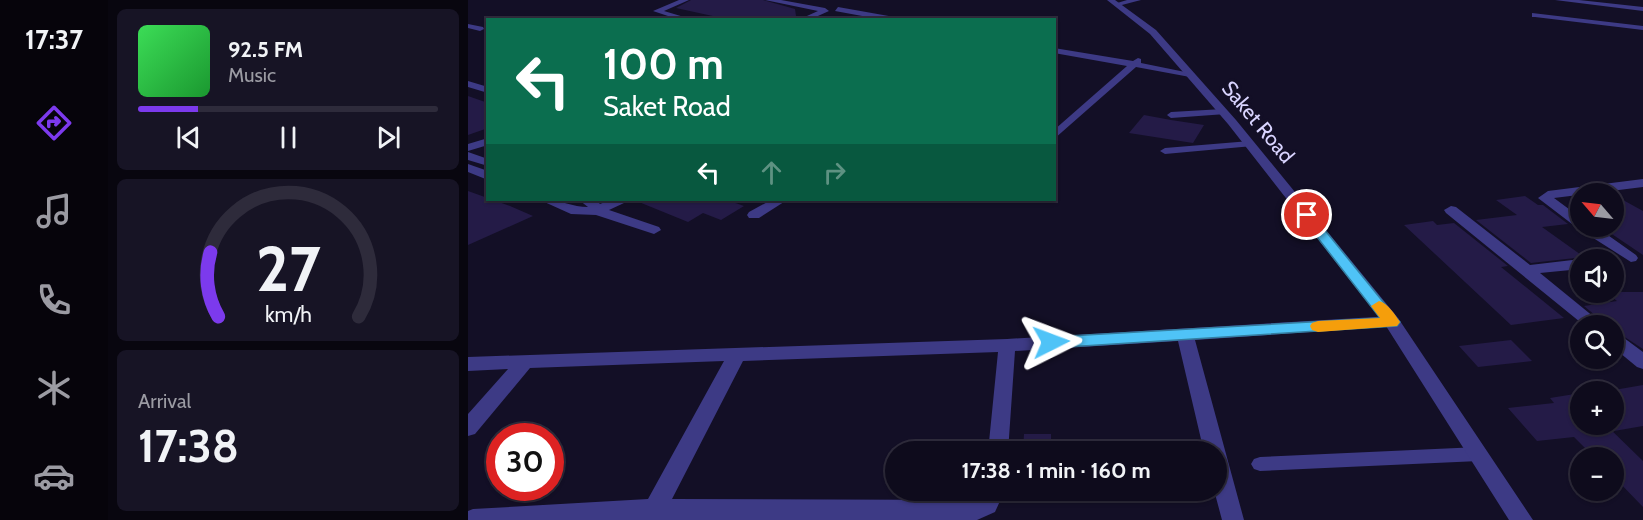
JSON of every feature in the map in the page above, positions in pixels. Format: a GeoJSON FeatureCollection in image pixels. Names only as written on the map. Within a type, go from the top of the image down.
{"type":"FeatureCollection","features":[{"type":"Feature","properties":{"kind":"street"},"geometry":{"type":"LineString","coordinates":[[683,18],[657,11],[685,0]]}},
{"type":"Feature","properties":{"kind":"street"},"geometry":{"type":"LineString","coordinates":[[774,0],[887,18]]}},
{"type":"Feature","properties":{"kind":"street"},"geometry":{"type":"LineString","coordinates":[[789,0],[870,18]]}},
{"type":"Feature","properties":{"kind":"street"},"geometry":{"type":"LineString","coordinates":[[1114,2],[1137,0]]}},
{"type":"Feature","properties":{"kind":"street"},"geometry":{"type":"LineString","coordinates":[[1559,0],[1643,9]]}},
{"type":"Feature","properties":{"kind":"street"},"geometry":{"type":"LineString","coordinates":[[806,18],[851,2]]}},
{"type":"Feature","properties":{"kind":"street","name":"Saket Road"},"geometry":{"type":"LineString","coordinates":[[1114,2],[1153,32],[1223,112],[1392,322],[1522,520]]}},
{"type":"Feature","properties":{"kind":"street"},"geometry":{"type":"LineString","coordinates":[[1611,6],[1622,25]]}},
{"type":"Feature","properties":{"kind":"street"},"geometry":{"type":"LineString","coordinates":[[813,18],[831,9]]}},
{"type":"Feature","properties":{"kind":"street"},"geometry":{"type":"LineString","coordinates":[[1535,15],[1643,28]]}},
{"type":"Feature","properties":{"kind":"street"},"geometry":{"type":"LineString","coordinates":[[468,26],[480,29]]}},
{"type":"Feature","properties":{"kind":"street"},"geometry":{"type":"LineString","coordinates":[[1056,49],[1188,72]]}},
{"type":"Feature","properties":{"kind":"street"},"geometry":{"type":"LineString","coordinates":[[1056,50],[1136,63]]}},
{"type":"Feature","properties":{"kind":"street"},"geometry":{"type":"LineString","coordinates":[[1056,61],[1068,53]]}},
{"type":"Feature","properties":{"kind":"street"},"geometry":{"type":"LineString","coordinates":[[1056,134],[1136,63]]}},
{"type":"Feature","properties":{"kind":"street"},"geometry":{"type":"LineString","coordinates":[[468,84],[486,89]]}},
{"type":"Feature","properties":{"kind":"street"},"geometry":{"type":"LineString","coordinates":[[468,143],[486,136]]}},
{"type":"Feature","properties":{"kind":"street"},"geometry":{"type":"LineString","coordinates":[[468,148],[486,142]]}},
{"type":"Feature","properties":{"kind":"street"},"geometry":{"type":"LineString","coordinates":[[468,156],[486,162]]}},
{"type":"Feature","properties":{"kind":"street"},"geometry":{"type":"LineString","coordinates":[[468,168],[486,175]]}},
{"type":"Feature","properties":{"kind":"street"},"geometry":{"type":"LineString","coordinates":[[1624,185],[1643,183]]}},
{"type":"Feature","properties":{"kind":"street"},"geometry":{"type":"LineString","coordinates":[[1570,192],[1548,195],[1545,198],[1570,216]]}},
{"type":"Feature","properties":{"kind":"street"},"geometry":{"type":"LineString","coordinates":[[550,201],[576,211],[597,211],[654,230]]}},
{"type":"Feature","properties":{"kind":"street"},"geometry":{"type":"LineString","coordinates":[[588,201],[593,203],[597,211]]}},
{"type":"Feature","properties":{"kind":"street"},"geometry":{"type":"LineString","coordinates":[[597,211],[617,201]]}},
{"type":"Feature","properties":{"kind":"street"},"geometry":{"type":"LineString","coordinates":[[754,215],[778,201]]}},
{"type":"Feature","properties":{"kind":"street"},"geometry":{"type":"LineString","coordinates":[[1451,210],[1583,315]]}},
{"type":"Feature","properties":{"kind":"street"},"geometry":{"type":"LineString","coordinates":[[1603,237],[1637,257]]}},
{"type":"Feature","properties":{"kind":"street"},"geometry":{"type":"LineString","coordinates":[[1527,270],[1570,265]]}},
{"type":"Feature","properties":{"kind":"street"},"geometry":{"type":"LineString","coordinates":[[468,364],[1006,345],[1392,322]]}},
{"type":"Feature","properties":{"kind":"street"},"geometry":{"type":"LineString","coordinates":[[1185,334],[1213,441]]}},
{"type":"Feature","properties":{"kind":"street"},"geometry":{"type":"LineString","coordinates":[[999,441],[1006,345]]}},
{"type":"Feature","properties":{"kind":"street"},"geometry":{"type":"LineString","coordinates":[[1624,347],[1643,362]]}},
{"type":"Feature","properties":{"kind":"street"},"geometry":{"type":"LineString","coordinates":[[655,509],[738,353]]}},
{"type":"Feature","properties":{"kind":"street"},"geometry":{"type":"LineString","coordinates":[[468,428],[525,362]]}},
{"type":"Feature","properties":{"kind":"street"},"geometry":{"type":"LineString","coordinates":[[1227,497],[1233,520]]}},
{"type":"Feature","properties":{"kind":"street"},"geometry":{"type":"LineString","coordinates":[[473,520],[655,509],[976,510],[987,505],[989,501]]}},
{"type":"Feature","properties":{"kind":"lane"},"geometry":{"type":"LineString","coordinates":[[1171,115],[1223,112]]}},
{"type":"Feature","properties":{"kind":"lane"},"geometry":{"type":"LineString","coordinates":[[1165,151],[1250,144]]}},
{"type":"Feature","properties":{"kind":"lane"},"geometry":{"type":"LineString","coordinates":[[1260,464],[1479,454]]}},
{"type":"Feature","properties":{"kind":"building"},"geometry":{"type":"Polygon","coordinates":[[[691,0],[763,0],[795,9],[796,16],[792,18],[722,18],[676,8],[691,0]]]}},
{"type":"Feature","properties":{"kind":"building"},"geometry":{"type":"Polygon","coordinates":[[[468,96],[486,102],[486,129],[468,135],[468,96]]]}},
{"type":"Feature","properties":{"kind":"building"},"geometry":{"type":"Polygon","coordinates":[[[1144,115],[1204,125],[1193,143],[1129,133],[1144,115]]]}},
{"type":"Feature","properties":{"kind":"building"},"geometry":{"type":"Polygon","coordinates":[[[468,191],[486,197],[486,201],[496,201],[533,216],[468,245],[468,191]]]}},
{"type":"Feature","properties":{"kind":"building"},"geometry":{"type":"Polygon","coordinates":[[[1525,196],[1538,205],[1543,205],[1568,224],[1542,227],[1573,249],[1570,249],[1570,259],[1531,263],[1476,220],[1517,215],[1496,200],[1525,196]]]}},
{"type":"Feature","properties":{"kind":"building"},"geometry":{"type":"Polygon","coordinates":[[[636,201],[730,201],[744,206],[721,220],[703,213],[688,222],[636,201]]]}},
{"type":"Feature","properties":{"kind":"building"},"geometry":{"type":"Polygon","coordinates":[[[1624,201],[1643,211],[1643,255],[1616,237],[1624,237],[1624,201]]]}},
{"type":"Feature","properties":{"kind":"building"},"geometry":{"type":"Polygon","coordinates":[[[1433,221],[1437,225],[1454,223],[1508,266],[1501,267],[1564,318],[1511,325],[1404,225],[1433,221]]]}},
{"type":"Feature","properties":{"kind":"building"},"geometry":{"type":"Polygon","coordinates":[[[1624,292],[1643,292],[1643,349],[1624,337],[1624,315],[1595,315],[1584,306],[1624,303],[1624,292]]]}},
{"type":"Feature","properties":{"kind":"building"},"geometry":{"type":"Polygon","coordinates":[[[1511,340],[1532,361],[1478,367],[1459,346],[1511,340]]]}},
{"type":"Feature","properties":{"kind":"building"},"geometry":{"type":"Polygon","coordinates":[[[1643,385],[1643,426],[1624,429],[1624,388],[1643,385]]]}},
{"type":"Feature","properties":{"kind":"building"},"geometry":{"type":"Polygon","coordinates":[[[1570,395],[1570,435],[1616,435],[1643,461],[1643,507],[1624,487],[1624,447],[1584,447],[1574,437],[1537,441],[1508,408],[1554,403],[1550,398],[1570,395]]]}},
{"type":"Feature","properties":{"kind":"building"},"geometry":{"type":"Polygon","coordinates":[[[1024,434],[1051,434],[1051,441],[1024,441],[1024,434]]]}},
{"type":"Feature","properties":{"kind":"slow traffic"},"geometry":{"type":"LineString","coordinates":[[1318,326],[1392,322],[1379,306]]}},
{"type":"Feature","properties":{"kind":"route"},"geometry":{"type":"LineString","coordinates":[[1051,342],[1392,322],[1307,215]]}}]}
